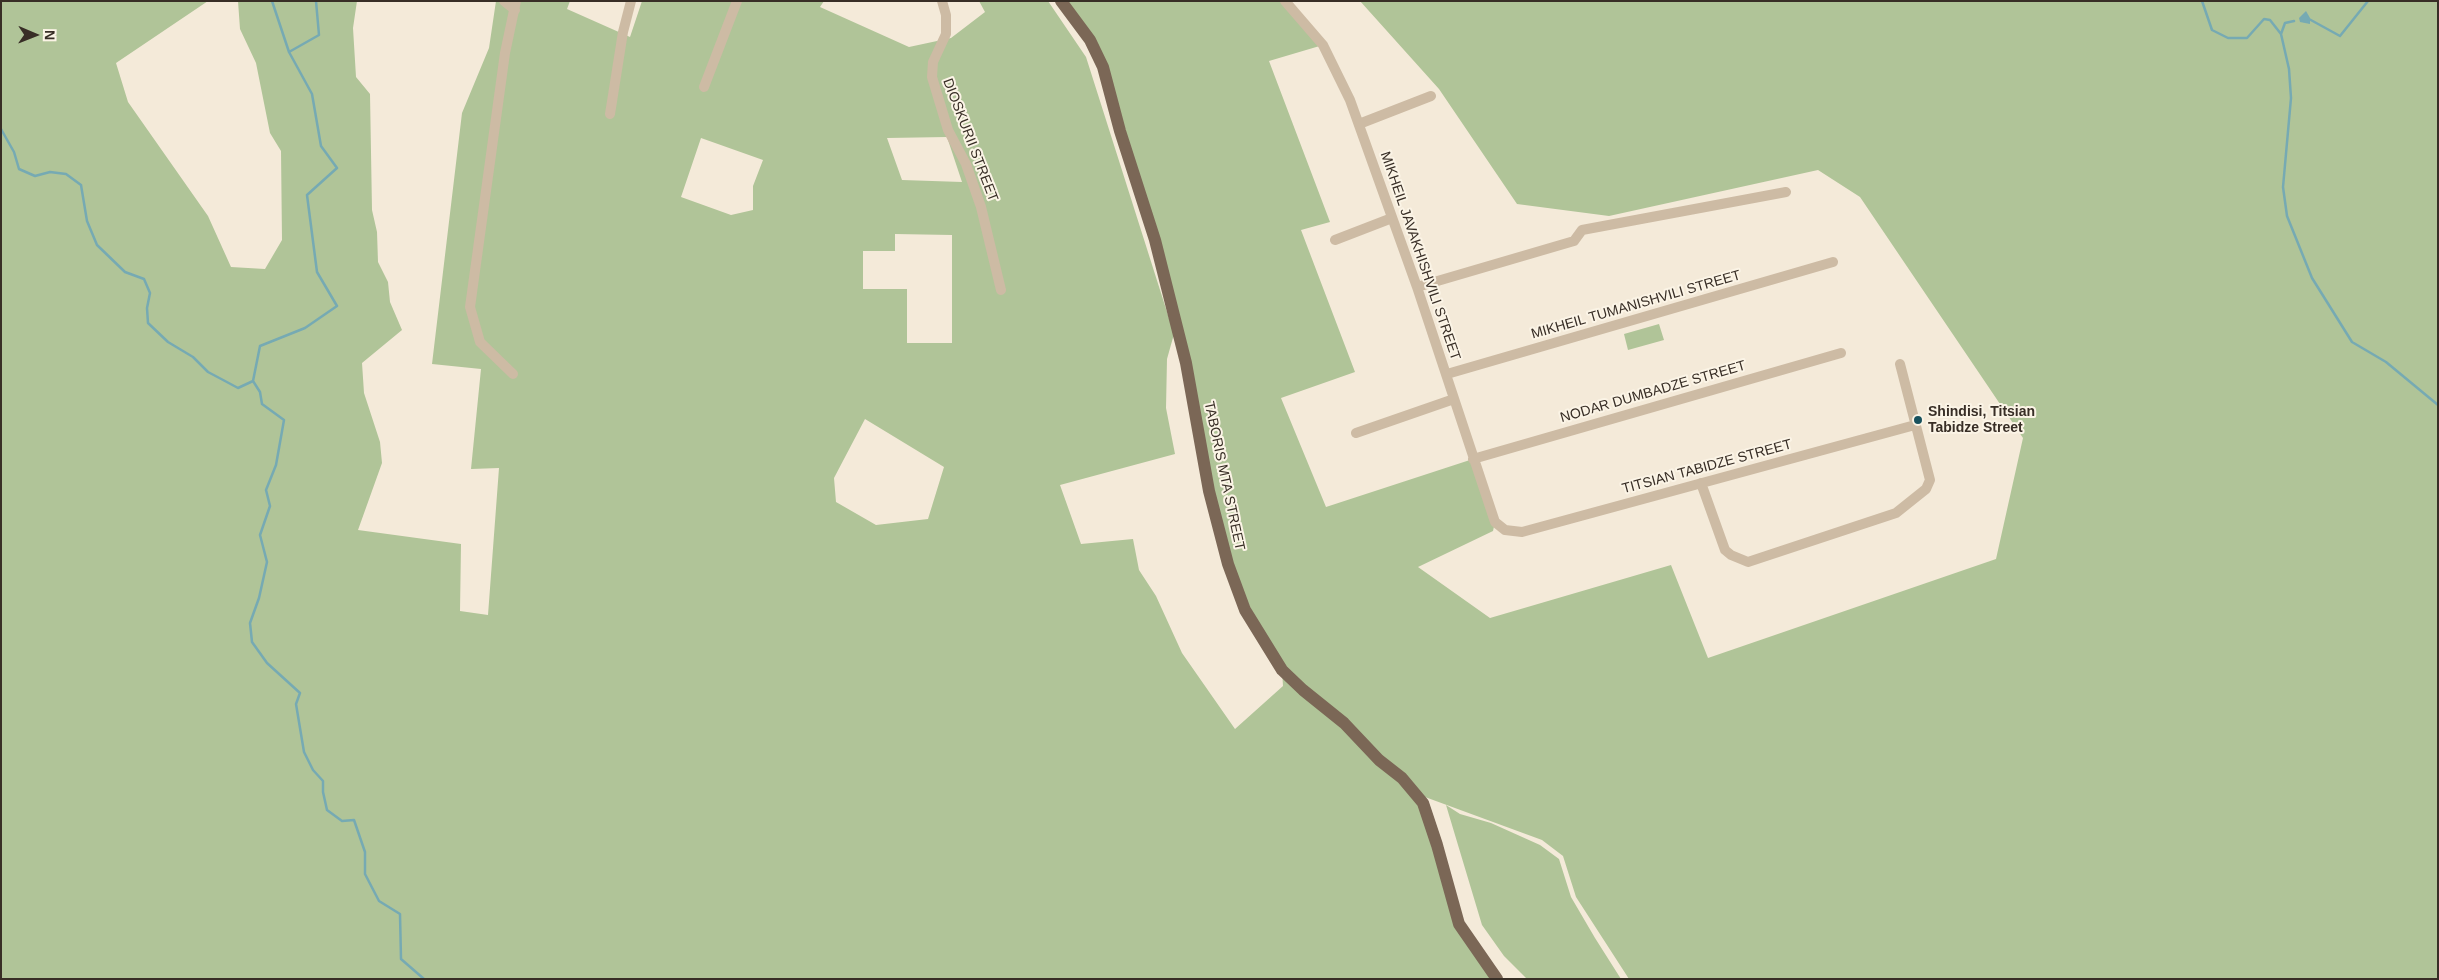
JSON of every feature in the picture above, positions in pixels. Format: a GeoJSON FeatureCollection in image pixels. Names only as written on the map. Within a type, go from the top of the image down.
{"type":"FeatureCollection","features":[{"type":"Feature","properties":{"kind":"main road","name":"TABORIS MTA STREET"},"geometry":{"type":"LineString","coordinates":[[1061,1],[1090,40],[1103,66],[1120,132],[1155,240],[1175,312],[1209,491],[1228,564],[1245,610],[1282,670],[1303,690],[1344,723],[1379,760],[1402,778],[1419,798],[1437,845],[1459,924],[1497,979]]}},
{"type":"Feature","properties":{"kind":"street"},"geometry":{"type":"LineString","coordinates":[[504,1],[516,6],[505,53],[470,307],[480,342],[513,374]]}},
{"type":"Feature","properties":{"kind":"street"},"geometry":{"type":"LineString","coordinates":[[610,114],[623,32],[631,1]]}},
{"type":"Feature","properties":{"kind":"street"},"geometry":{"type":"LineString","coordinates":[[704,87],[737,1]]}},
{"type":"Feature","properties":{"kind":"street","name":"DIOSKURII STREET"},"geometry":{"type":"LineString","coordinates":[[942,1],[946,15],[946,34],[933,62],[932,77],[948,130],[966,164],[981,207],[1001,290]]}},
{"type":"Feature","properties":{"kind":"street","name":"MIKHEIL JAVAKHISHVILI STREET"},"geometry":{"type":"LineString","coordinates":[[1284,1],[1322,46],[1350,100],[1447,374],[1495,522],[1505,530]]}},
{"type":"Feature","properties":{"kind":"street"},"geometry":{"type":"LineString","coordinates":[[1359,124],[1431,96]]}},
{"type":"Feature","properties":{"kind":"street"},"geometry":{"type":"LineString","coordinates":[[1417,287],[1574,241],[1582,230],[1786,192]]}},
{"type":"Feature","properties":{"kind":"street"},"geometry":{"type":"LineString","coordinates":[[1335,240],[1392,218]]}},
{"type":"Feature","properties":{"kind":"street","name":"MIKHEIL TUMANISHVILI STREET"},"geometry":{"type":"LineString","coordinates":[[1447,374],[1834,262]]}},
{"type":"Feature","properties":{"kind":"street","name":"NODAR DUMBADZE STREET"},"geometry":{"type":"LineString","coordinates":[[1473,458],[1841,353]]}},
{"type":"Feature","properties":{"kind":"street"},"geometry":{"type":"LineString","coordinates":[[1701,483],[1725,550],[1741,560],[1755,561],[1890,516],[1926,489],[1930,480],[1900,364]]}},
{"type":"Feature","properties":{"kind":"street"},"geometry":{"type":"LineString","coordinates":[[1356,433],[1454,399]]}},
{"type":"Feature","properties":{"kind":"street","name":"TITSIAN TABIDZE STREET"},"geometry":{"type":"LineString","coordinates":[[1505,530],[1522,532],[1915,425]]}},
{"type":"Feature","properties":{"kind":"green space"},"geometry":{"type":"Polygon","coordinates":[[[1,1],[208,1],[116,63],[128,102],[208,216],[231,267],[265,269],[282,240],[281,151],[270,133],[256,63],[240,29],[238,1],[357,1],[353,28],[356,77],[370,94],[372,210],[377,232],[378,262],[388,282],[390,302],[402,330],[362,363],[364,393],[380,442],[382,463],[358,530],[461,544],[460,611],[488,615],[499,468],[471,469],[481,369],[432,364],[462,113],[489,48],[496,1],[570,1],[567,9],[630,37],[642,1],[824,1],[820,7],[909,47],[951,38],[985,12],[979,1],[1048,1],[1086,57],[1174,334],[1167,359],[1166,408],[1175,454],[1060,485],[1081,544],[1133,539],[1139,570],[1156,596],[1182,653],[1235,729],[1283,686],[1282,670],[1228,564],[1186,363],[1103,67],[1061,1],[1285,1],[1323,45],[1269,61],[1330,222],[1301,230],[1355,372],[1281,398],[1326,507],[1473,459],[1495,522],[1493,531],[1418,567],[1490,618],[1671,565],[1708,658],[1996,559],[2023,438],[1860,197],[1818,170],[1609,216],[1517,204],[1439,89],[1360,1],[2438,1],[2438,979],[1629,979],[1576,897],[1563,856],[1542,840],[1425,797],[1457,920],[1496,979],[1,979],[1,1]],[[947,137],[887,138],[902,180],[962,182],[947,137]],[[701,138],[681,197],[731,215],[753,210],[753,186],[763,160],[701,138]],[[895,234],[895,251],[863,251],[863,289],[907,289],[907,343],[952,343],[952,235],[895,234]],[[865,419],[834,478],[836,502],[876,525],[928,519],[944,467],[865,419]]]}},
{"type":"Feature","properties":{"kind":"green space"},"geometry":{"type":"Polygon","coordinates":[[[1659,324],[1664,340],[1628,350],[1624,334],[1659,324]]]}},
{"type":"Feature","properties":{"kind":"green space"},"geometry":{"type":"Polygon","coordinates":[[[1446,805],[1460,814],[1491,823],[1540,845],[1559,859],[1571,897],[1621,979],[1527,979],[1504,956],[1482,925],[1446,805]]]}},
{"type":"Feature","properties":{"kind":"water"},"geometry":{"type":"Polygon","coordinates":[[[2306,11],[2310,18],[2310,24],[2300,22],[2299,18],[2306,11]]]}},
{"type":"Feature","properties":{"kind":"waterway"},"geometry":{"type":"LineString","coordinates":[[272,1],[289,52]]}},
{"type":"Feature","properties":{"kind":"waterway"},"geometry":{"type":"LineString","coordinates":[[253,381],[260,346],[305,328],[337,306],[317,272],[307,195],[337,168],[321,146],[312,94],[289,52],[319,35],[316,1]]}},
{"type":"Feature","properties":{"kind":"waterway"},"geometry":{"type":"LineString","coordinates":[[2202,1],[2212,30],[2228,38],[2247,38],[2264,19],[2270,20],[2281,34],[2289,69],[2291,98],[2283,187],[2287,216],[2312,278],[2352,342],[2386,362],[2438,405]]}},
{"type":"Feature","properties":{"kind":"waterway"},"geometry":{"type":"LineString","coordinates":[[2309,19],[2340,36],[2368,1]]}},
{"type":"Feature","properties":{"kind":"waterway"},"geometry":{"type":"LineString","coordinates":[[2281,34],[2285,23],[2294,21]]}},
{"type":"Feature","properties":{"kind":"waterway"},"geometry":{"type":"LineString","coordinates":[[1,129],[14,152],[19,169],[35,176],[50,172],[66,174],[81,185],[87,221],[97,245],[125,272],[144,279],[150,293],[147,308],[148,323],[168,342],[193,357],[208,372],[238,388],[253,381]]}},
{"type":"Feature","properties":{"kind":"waterway"},"geometry":{"type":"LineString","coordinates":[[253,381],[260,392],[262,404],[284,420],[276,465],[266,490],[270,506],[260,535],[267,562],[259,598],[250,623],[252,642],[267,663],[300,693],[296,704],[304,752],[313,770],[323,781],[323,792],[327,810],[342,821],[354,820],[365,852],[365,874],[379,901],[400,914],[401,959],[424,979]]}},
{"type":"Feature","properties":{"kind":"place","name":"Shindisi, Titsian Tabidze Street"},"geometry":{"type":"Point","coordinates":[1918,420]}}]}
